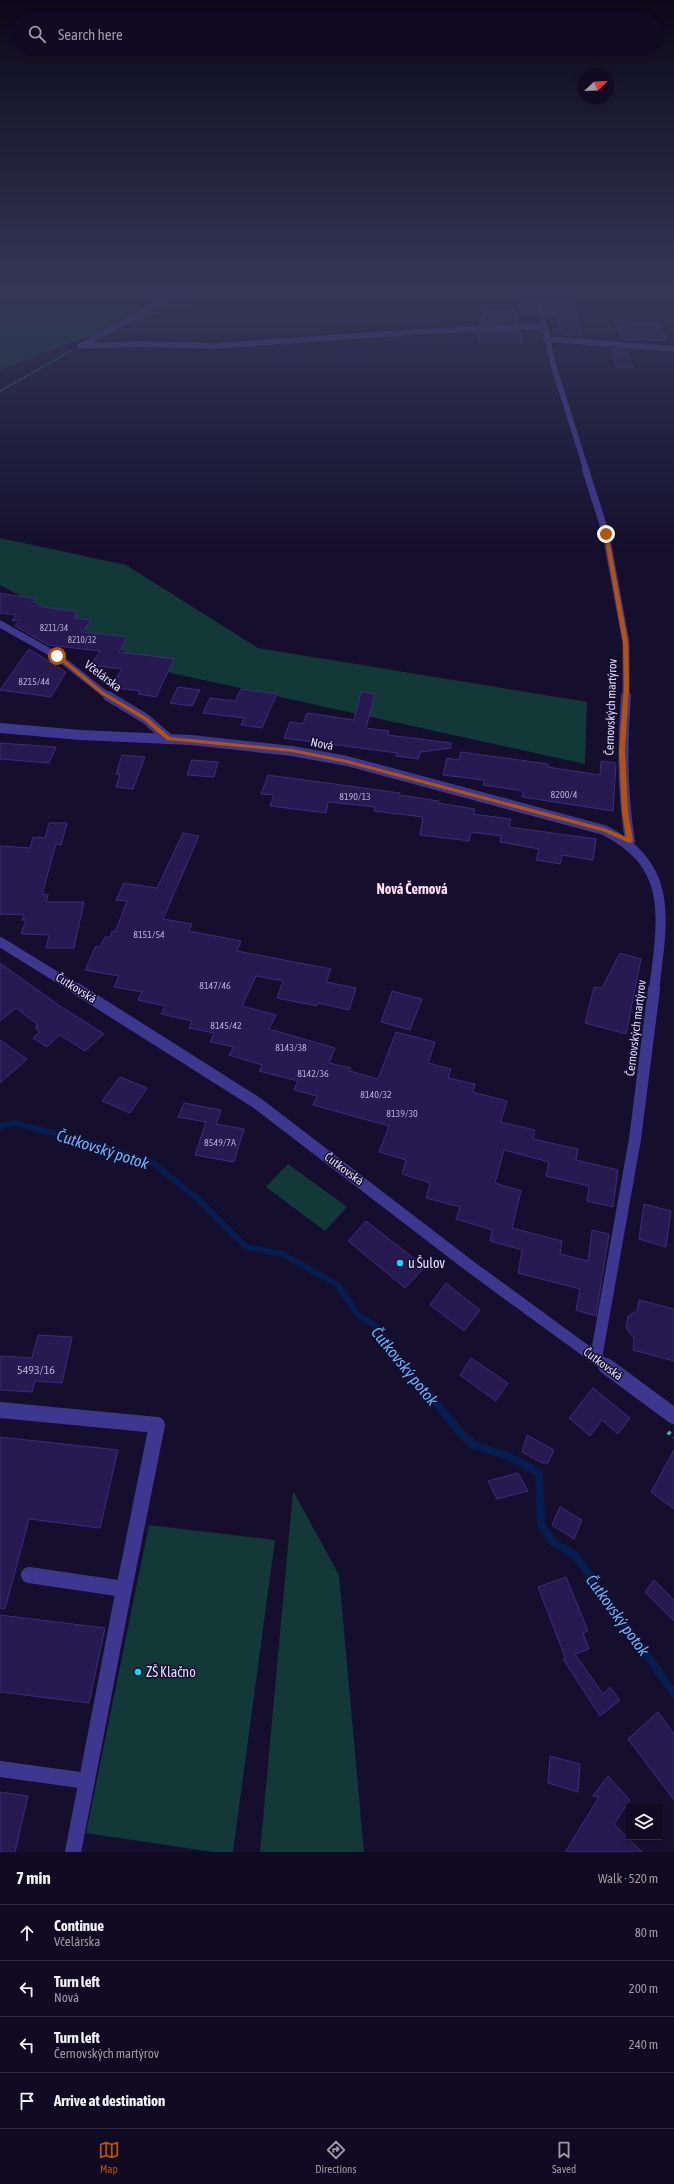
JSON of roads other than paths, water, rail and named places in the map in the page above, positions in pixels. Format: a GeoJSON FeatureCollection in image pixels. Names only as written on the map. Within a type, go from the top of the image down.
{"type":"FeatureCollection","features":[{"type":"Feature","properties":{"kind":"street","name":"Černovských martýrov"},"geometry":{"type":"LineString","coordinates":[[557,377],[606,534],[626,642],[627,686],[622,750],[625,812],[630,841],[652,861],[662,881],[663,915],[635,1139],[596,1358]]}},
{"type":"Feature","properties":{"kind":"street","name":"Včelárska"},"geometry":{"type":"LineString","coordinates":[[0,624],[57,656],[103,693],[146,719],[169,739]]}},
{"type":"Feature","properties":{"kind":"street","name":"Nová"},"geometry":{"type":"LineString","coordinates":[[0,728],[169,739],[292,751],[347,761],[604,830],[630,841]]}},
{"type":"Feature","properties":{"kind":"street","name":"Čutkovská"},"geometry":{"type":"LineString","coordinates":[[0,942],[138,1026],[257,1103],[471,1267],[674,1416]]}},
{"type":"Feature","properties":{"kind":"street"},"geometry":{"type":"LineString","coordinates":[[0,1410],[157,1425],[73,1852]]}},
{"type":"Feature","properties":{"kind":"street"},"geometry":{"type":"LineString","coordinates":[[29,1575],[124,1588]]}},
{"type":"Feature","properties":{"kind":"street"},"geometry":{"type":"LineString","coordinates":[[0,1769],[87,1781]]}},
{"type":"Feature","properties":{"kind":"waterway","name":"Čutkovský potok"},"geometry":{"type":"LineString","coordinates":[[0,1126],[15,1123],[92,1143],[153,1163],[198,1199],[246,1247],[283,1254],[338,1285],[358,1315],[377,1327],[397,1360],[403,1366]]}},
{"type":"Feature","properties":{"kind":"waterway","name":"Čutkovský potok"},"geometry":{"type":"LineString","coordinates":[[403,1366],[426,1390],[461,1434],[474,1445],[508,1456],[539,1473],[541,1525],[553,1542],[575,1555],[674,1693]]}},
{"type":"Feature","properties":{"kind":"place","name":"u Šulov"},"geometry":{"type":"Point","coordinates":[400,1263]}},
{"type":"Feature","properties":{"kind":"place","name":"ZŠ Klačno"},"geometry":{"type":"Point","coordinates":[138,1672]}},
{"type":"Feature","properties":{"kind":"district","name":"Nová Černová"},"geometry":{"type":"Point","coordinates":[412,889]}}]}
